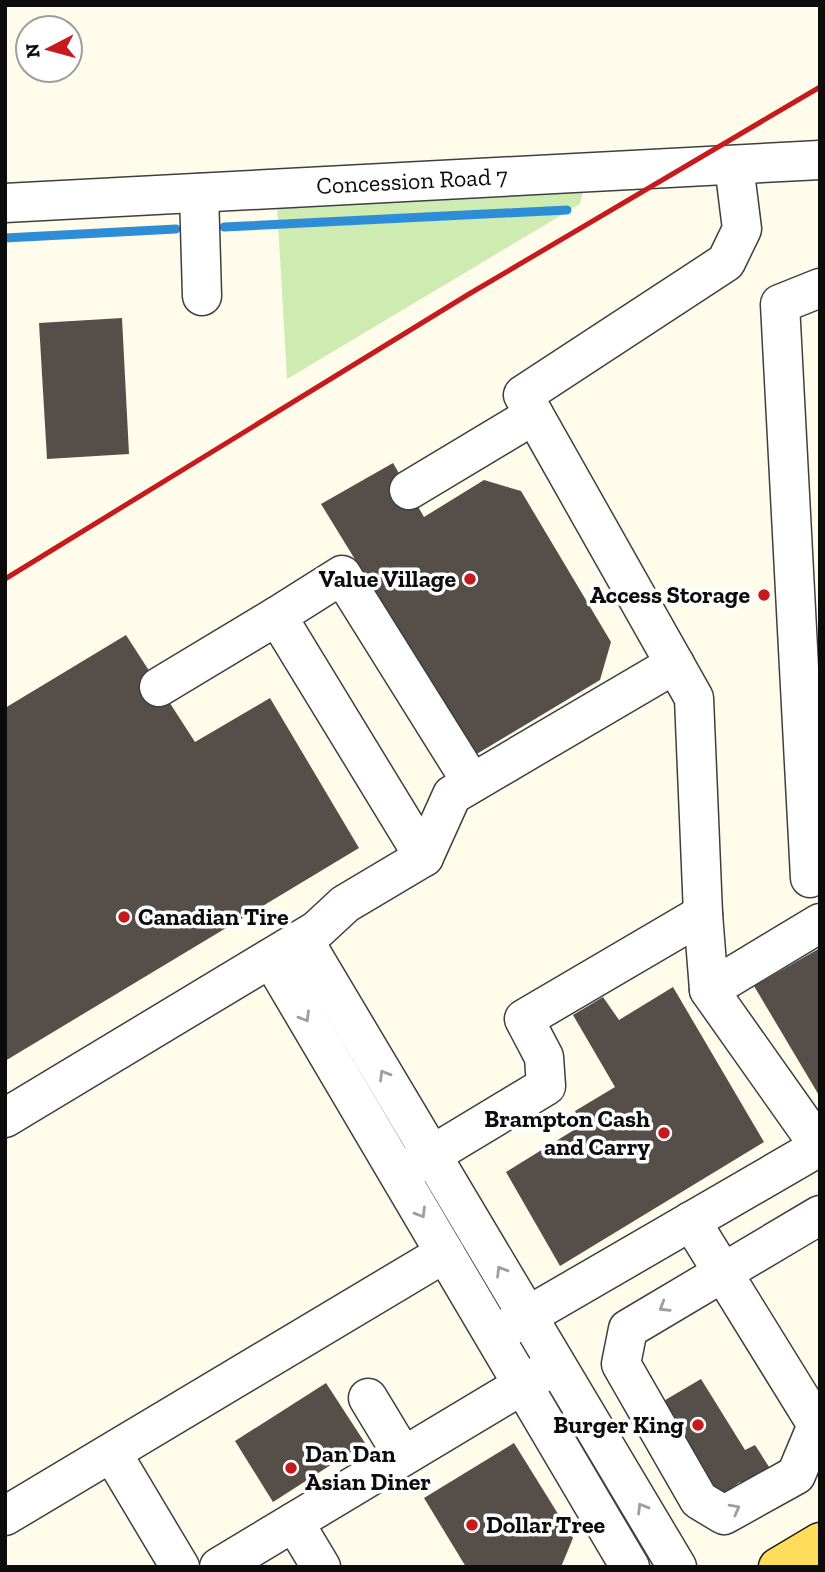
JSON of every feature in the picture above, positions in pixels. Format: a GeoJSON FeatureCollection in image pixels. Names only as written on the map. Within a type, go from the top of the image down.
{"type":"FeatureCollection","features":[{"type":"Feature","properties":{"kind":"main road"},"geometry":{"type":"LineString","coordinates":[[778,1567],[820,1542]]}},
{"type":"Feature","properties":{"kind":"street","name":"Concession Road 7"},"geometry":{"type":"LineString","coordinates":[[5,203],[820,160]]}},
{"type":"Feature","properties":{"kind":"street"},"geometry":{"type":"LineString","coordinates":[[494,1335],[819,1147],[709,990],[694,698],[523,395],[726,262],[742,229],[734,165]]}},
{"type":"Feature","properties":{"kind":"street"},"geometry":{"type":"LineString","coordinates":[[199,193],[202,296]]}},
{"type":"Feature","properties":{"kind":"street"},"geometry":{"type":"LineString","coordinates":[[820,289],[780,304],[810,878],[820,872]]}},
{"type":"Feature","properties":{"kind":"street"},"geometry":{"type":"LineString","coordinates":[[409,490],[534,415]]}},
{"type":"Feature","properties":{"kind":"street"},"geometry":{"type":"LineString","coordinates":[[159,687],[342,575],[472,783]]}},
{"type":"Feature","properties":{"kind":"street"},"geometry":{"type":"LineString","coordinates":[[277,616],[424,857]]}},
{"type":"Feature","properties":{"kind":"street"},"geometry":{"type":"LineString","coordinates":[[5,1118],[317,930],[345,904],[424,857],[452,795],[675,664]]}},
{"type":"Feature","properties":{"kind":"street"},"geometry":{"type":"LineString","coordinates":[[399,1175],[546,1086],[544,1057],[524,1019],[703,914]]}},
{"type":"Feature","properties":{"kind":"street"},"geometry":{"type":"LineString","coordinates":[[709,990],[820,923]]}},
{"type":"Feature","properties":{"kind":"street"},"geometry":{"type":"LineString","coordinates":[[303,939],[677,1567]]}},
{"type":"Feature","properties":{"kind":"street"},"geometry":{"type":"LineString","coordinates":[[271,958],[630,1567]]}},
{"type":"Feature","properties":{"kind":"street"},"geometry":{"type":"LineString","coordinates":[[691,1221],[722,1272],[817,1426],[796,1475],[724,1515],[699,1500],[621,1364],[628,1329],[722,1272],[820,1215]]}},
{"type":"Feature","properties":{"kind":"street"},"geometry":{"type":"LineString","coordinates":[[5,1516],[445,1253]]}},
{"type":"Feature","properties":{"kind":"street"},"geometry":{"type":"LineString","coordinates":[[219,1567],[556,1364]]}},
{"type":"Feature","properties":{"kind":"street"},"geometry":{"type":"LineString","coordinates":[[368,1398],[403,1456]]}},
{"type":"Feature","properties":{"kind":"street"},"geometry":{"type":"LineString","coordinates":[[112,1453],[180,1567]]}},
{"type":"Feature","properties":{"kind":"street"},"geometry":{"type":"LineString","coordinates":[[294,1522],[309,1563]]}},
{"type":"Feature","properties":{"kind":"green space"},"geometry":{"type":"Polygon","coordinates":[[[583,192],[580,204],[287,379],[277,205],[583,192]]]}},
{"type":"Feature","properties":{"kind":"building"},"geometry":{"type":"Polygon","coordinates":[[[122,318],[129,454],[47,459],[39,323],[122,318]]]}},
{"type":"Feature","properties":{"kind":"building","name":"Value Village"},"geometry":{"type":"Polygon","coordinates":[[[393,463],[424,517],[484,480],[521,491],[611,642],[600,680],[475,755],[321,504],[393,463]]]}},
{"type":"Feature","properties":{"kind":"building","name":"Canadian Tire"},"geometry":{"type":"Polygon","coordinates":[[[126,635],[195,742],[270,698],[359,848],[5,1061],[5,708],[126,635]]]}},
{"type":"Feature","properties":{"kind":"building"},"geometry":{"type":"Polygon","coordinates":[[[820,948],[820,1097],[754,986],[820,948]]]}},
{"type":"Feature","properties":{"kind":"building","name":"Brampton Cash and Carry"},"geometry":{"type":"Polygon","coordinates":[[[673,987],[764,1142],[560,1266],[506,1172],[582,1125],[575,1111],[615,1087],[573,1015],[603,997],[619,1020],[673,987]]]}},
{"type":"Feature","properties":{"kind":"building","name":"Burger King"},"geometry":{"type":"Polygon","coordinates":[[[701,1379],[745,1450],[755,1445],[773,1473],[744,1489],[740,1482],[712,1501],[655,1406],[701,1379]]]}},
{"type":"Feature","properties":{"kind":"building"},"geometry":{"type":"Polygon","coordinates":[[[326,1383],[365,1443],[273,1502],[235,1441],[326,1383]]]}},
{"type":"Feature","properties":{"kind":"building"},"geometry":{"type":"Polygon","coordinates":[[[514,1443],[573,1538],[561,1567],[466,1567],[424,1498],[514,1443]]]}},
{"type":"Feature","properties":{"kind":"waterway"},"geometry":{"type":"LineString","coordinates":[[224,227],[567,210]]}},
{"type":"Feature","properties":{"kind":"waterway"},"geometry":{"type":"LineString","coordinates":[[5,238],[176,229]]}},
{"type":"Feature","properties":{"kind":"railway"},"geometry":{"type":"LineString","coordinates":[[5,579],[469,294],[820,87]]}},
{"type":"Feature","properties":{"kind":"place","name":"Value Village"},"geometry":{"type":"Point","coordinates":[470,579]}},
{"type":"Feature","properties":{"kind":"place","name":"Access Storage"},"geometry":{"type":"Point","coordinates":[764,595]}},
{"type":"Feature","properties":{"kind":"place","name":"Canadian Tire"},"geometry":{"type":"Point","coordinates":[124,917]}},
{"type":"Feature","properties":{"kind":"place","name":"Brampton Cash and Carry"},"geometry":{"type":"Point","coordinates":[664,1133]}},
{"type":"Feature","properties":{"kind":"place","name":"Burger King"},"geometry":{"type":"Point","coordinates":[698,1425]}},
{"type":"Feature","properties":{"kind":"place","name":"Dan Dan Asian Diner"},"geometry":{"type":"Point","coordinates":[291,1468]}},
{"type":"Feature","properties":{"kind":"place","name":"Dollar Tree"},"geometry":{"type":"Point","coordinates":[472,1525]}}]}
